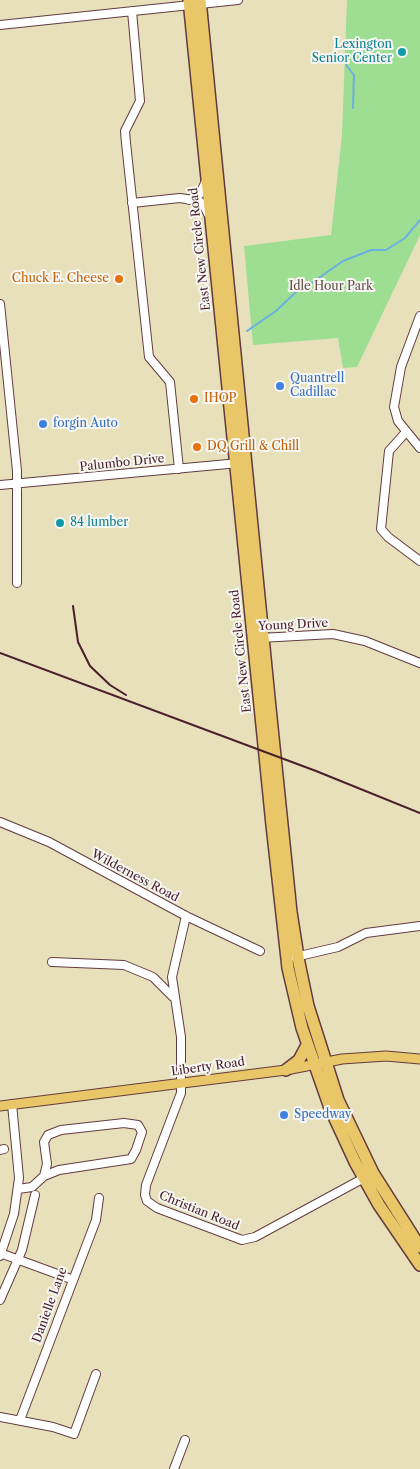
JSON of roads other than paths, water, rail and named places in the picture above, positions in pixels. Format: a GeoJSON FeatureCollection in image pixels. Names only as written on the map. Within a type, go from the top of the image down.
{"type":"FeatureCollection","features":[{"type":"Feature","properties":{"kind":"highway","name":"East New Circle Road"},"geometry":{"type":"LineString","coordinates":[[195,3],[207,178],[241,462]]}},
{"type":"Feature","properties":{"kind":"highway","name":"East New Circle Road"},"geometry":{"type":"LineString","coordinates":[[195,3],[258,638],[291,912],[296,1005],[307,1045],[319,1064],[345,1116],[368,1179],[420,1265]]}},
{"type":"Feature","properties":{"kind":"highway","name":"East New Circle Road"},"geometry":{"type":"LineString","coordinates":[[293,957],[308,1006],[319,1064]]}},
{"type":"Feature","properties":{"kind":"highway"},"geometry":{"type":"LineString","coordinates":[[286,1070],[299,1060],[307,1045]]}},
{"type":"Feature","properties":{"kind":"highway","name":"East New Circle Road"},"geometry":{"type":"LineString","coordinates":[[368,1179],[420,1247]]}},
{"type":"Feature","properties":{"kind":"main road","name":"Liberty Road"},"geometry":{"type":"LineString","coordinates":[[0,1106],[286,1070],[371,1056],[420,1059]]}},
{"type":"Feature","properties":{"kind":"street"},"geometry":{"type":"LineString","coordinates":[[0,24],[238,0]]}},
{"type":"Feature","properties":{"kind":"street"},"geometry":{"type":"LineString","coordinates":[[132,11],[140,101],[125,131],[132,203],[149,357],[170,382],[179,469]]}},
{"type":"Feature","properties":{"kind":"street"},"geometry":{"type":"LineString","coordinates":[[189,200],[200,194],[207,178]]}},
{"type":"Feature","properties":{"kind":"street"},"geometry":{"type":"LineString","coordinates":[[132,203],[180,198],[203,204],[212,220]]}},
{"type":"Feature","properties":{"kind":"street"},"geometry":{"type":"LineString","coordinates":[[0,304],[2,344],[17,484],[16,583]]}},
{"type":"Feature","properties":{"kind":"street"},"geometry":{"type":"LineString","coordinates":[[420,316],[418,327],[400,367],[394,400],[396,416],[406,432],[420,448]]}},
{"type":"Feature","properties":{"kind":"street"},"geometry":{"type":"LineString","coordinates":[[406,432],[389,451],[381,528],[388,537],[420,561]]}},
{"type":"Feature","properties":{"kind":"street","name":"Palumbo Drive"},"geometry":{"type":"LineString","coordinates":[[0,486],[241,462]]}},
{"type":"Feature","properties":{"kind":"street","name":"Young Drive"},"geometry":{"type":"LineString","coordinates":[[258,638],[321,634],[354,638],[420,663]]}},
{"type":"Feature","properties":{"kind":"street","name":"Wilderness Road"},"geometry":{"type":"LineString","coordinates":[[0,822],[49,842],[186,916],[172,977],[181,1037],[180,1084]]}},
{"type":"Feature","properties":{"kind":"street"},"geometry":{"type":"LineString","coordinates":[[186,916],[260,951]]}},
{"type":"Feature","properties":{"kind":"street"},"geometry":{"type":"LineString","coordinates":[[293,957],[338,947],[366,933],[420,926]]}},
{"type":"Feature","properties":{"kind":"street"},"geometry":{"type":"LineString","coordinates":[[52,962],[124,964],[152,977],[174,999]]}},
{"type":"Feature","properties":{"kind":"street","name":"Christian Road"},"geometry":{"type":"LineString","coordinates":[[180,1084],[181,1093],[145,1189],[146,1198],[152,1206],[232,1237],[248,1240],[353,1184],[368,1179]]}},
{"type":"Feature","properties":{"kind":"street"},"geometry":{"type":"LineString","coordinates":[[12,1104],[19,1156],[18,1189],[14,1214],[0,1255],[71,1279]]}},
{"type":"Feature","properties":{"kind":"street"},"geometry":{"type":"LineString","coordinates":[[18,1189],[32,1187],[44,1176],[59,1170],[127,1161],[136,1150],[141,1136],[140,1128],[133,1123],[124,1123],[53,1133],[44,1142],[47,1164],[44,1176]]}},
{"type":"Feature","properties":{"kind":"street"},"geometry":{"type":"LineString","coordinates":[[0,1300],[19,1260],[35,1195]]}},
{"type":"Feature","properties":{"kind":"street","name":"Danielle Lane"},"geometry":{"type":"LineString","coordinates":[[20,1420],[71,1279],[96,1220],[99,1198]]}},
{"type":"Feature","properties":{"kind":"street"},"geometry":{"type":"LineString","coordinates":[[0,1417],[20,1420],[74,1434],[96,1374]]}},
{"type":"Feature","properties":{"kind":"street"},"geometry":{"type":"LineString","coordinates":[[174,1469],[184,1440]]}},
{"type":"Feature","properties":{"kind":"waterway"},"geometry":{"type":"LineString","coordinates":[[346,65],[354,75],[353,108]]}},
{"type":"Feature","properties":{"kind":"waterway"},"geometry":{"type":"LineString","coordinates":[[247,331],[276,311],[298,290],[306,287],[343,261],[371,250],[386,250],[405,238],[420,220]]}},
{"type":"Feature","properties":{"kind":"railway"},"geometry":{"type":"LineString","coordinates":[[73,606],[78,642],[90,666],[110,685],[126,695]]}},
{"type":"Feature","properties":{"kind":"railway"},"geometry":{"type":"LineString","coordinates":[[0,653],[316,771],[420,813]]}},
{"type":"Feature","properties":{"kind":"place","name":"Lexington Senior Center"},"geometry":{"type":"Point","coordinates":[402,52]}},
{"type":"Feature","properties":{"kind":"place","name":"Chuck E. Cheese"},"geometry":{"type":"Point","coordinates":[119,279]}},
{"type":"Feature","properties":{"kind":"place","name":"Quantrell Cadillac"},"geometry":{"type":"Point","coordinates":[280,386]}},
{"type":"Feature","properties":{"kind":"place","name":"IHOP"},"geometry":{"type":"Point","coordinates":[194,399]}},
{"type":"Feature","properties":{"kind":"place","name":"forgin Auto"},"geometry":{"type":"Point","coordinates":[43,424]}},
{"type":"Feature","properties":{"kind":"place","name":"DQ Grill & Chill"},"geometry":{"type":"Point","coordinates":[197,447]}},
{"type":"Feature","properties":{"kind":"place","name":"84 lumber"},"geometry":{"type":"Point","coordinates":[60,523]}},
{"type":"Feature","properties":{"kind":"place","name":"Speedway"},"geometry":{"type":"Point","coordinates":[284,1115]}},
{"type":"Feature","properties":{"kind":"park label","name":"Idle Hour Park"},"geometry":{"type":"Point","coordinates":[331,287]}}]}
